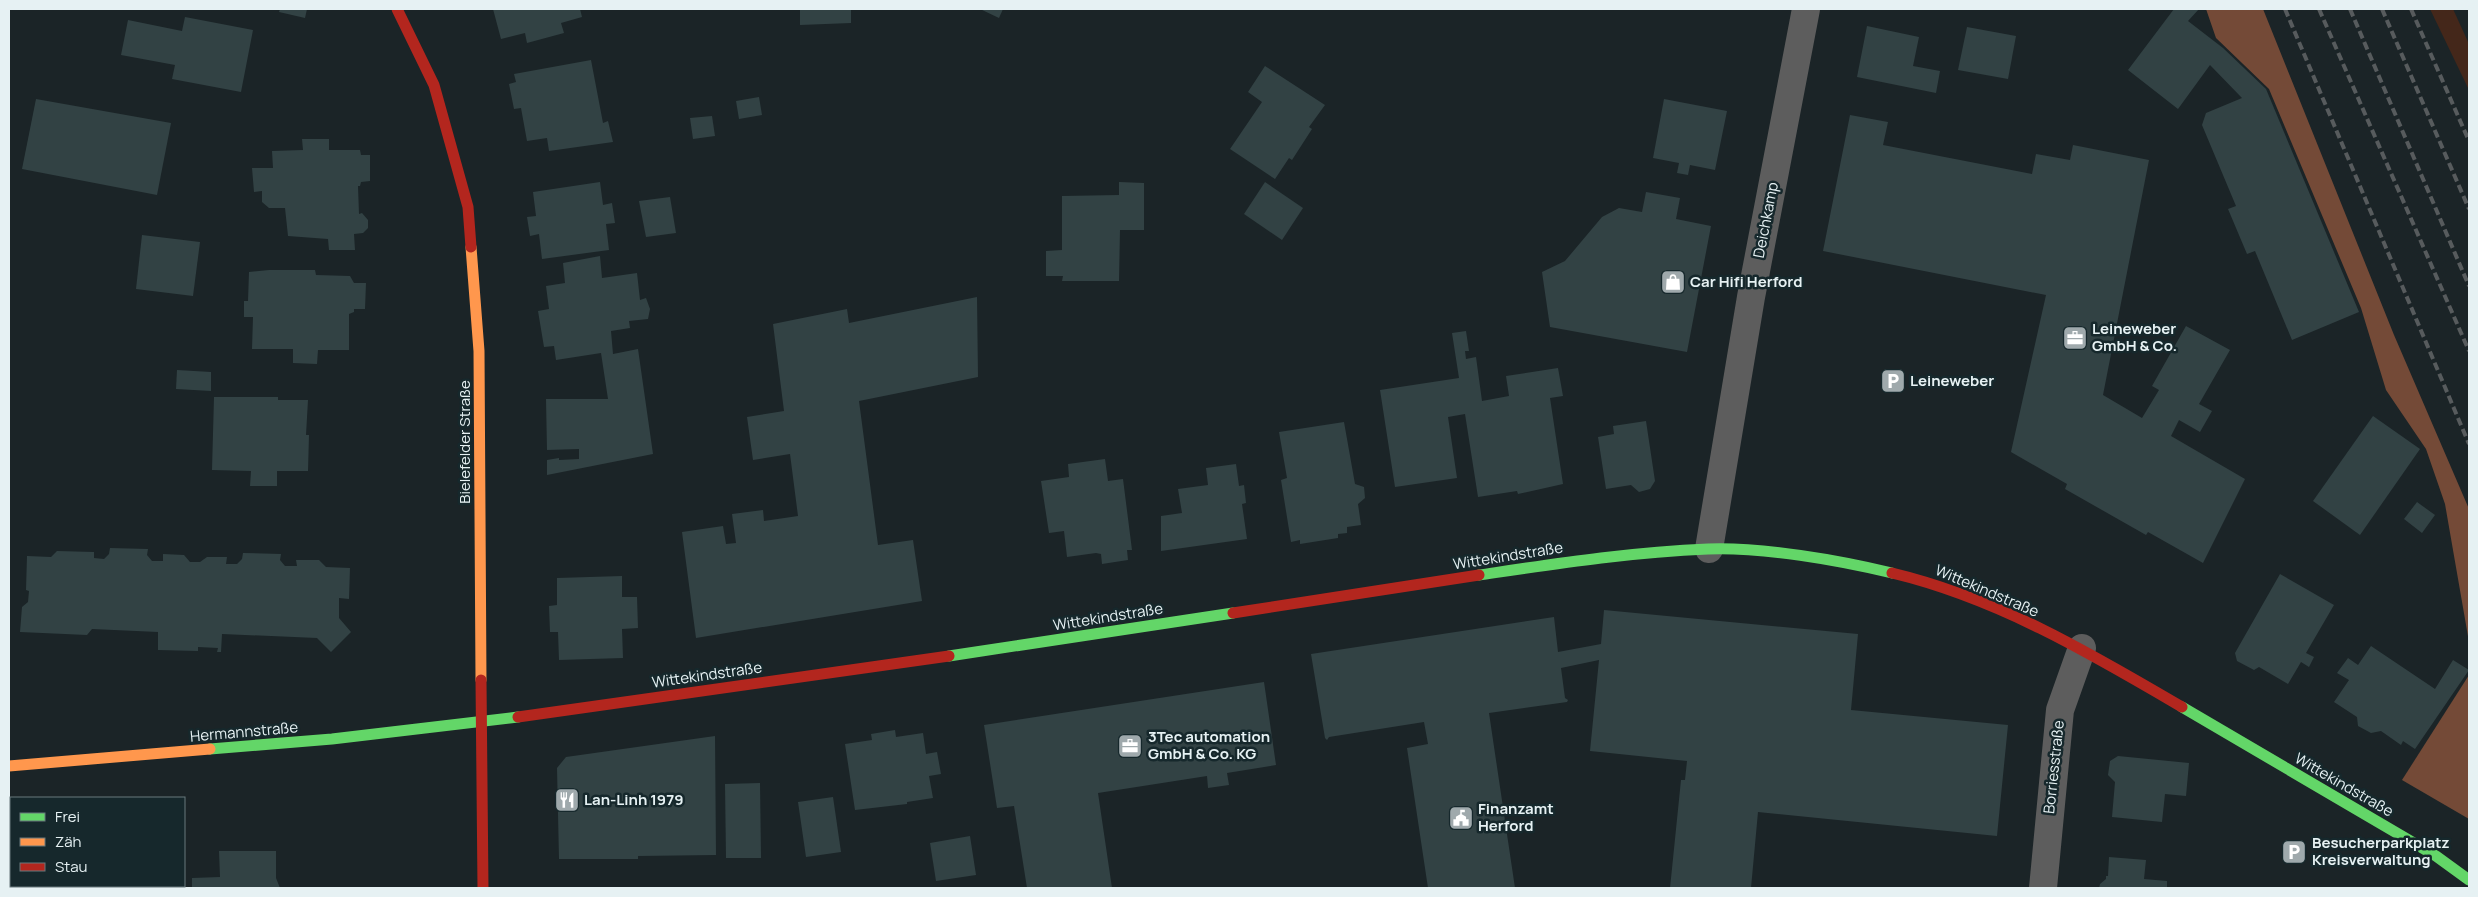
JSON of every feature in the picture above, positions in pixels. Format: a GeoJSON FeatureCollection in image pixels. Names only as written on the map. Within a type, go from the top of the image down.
{"type":"FeatureCollection","features":[{"type":"Feature","properties":{"kind":"street","name":"Bielefelder Straße"},"geometry":{"type":"LineString","coordinates":[[397,9],[434,85],[468,207],[479,351],[480,723],[483,888]]}},
{"type":"Feature","properties":{"kind":"street","name":"Deichkamp"},"geometry":{"type":"LineString","coordinates":[[1709,549],[1751,297],[1806,9]]}},
{"type":"Feature","properties":{"kind":"street","name":"Wittekindstraße"},"geometry":{"type":"LineString","coordinates":[[480,723],[980,651],[1571,561],[1709,549],[1768,553],[1853,564],[1906,576],[1977,599],[2082,648],[2436,856],[2469,880]]}},
{"type":"Feature","properties":{"kind":"street","name":"Borriesstraße"},"geometry":{"type":"LineString","coordinates":[[2043,888],[2060,710],[2082,648]]}},
{"type":"Feature","properties":{"kind":"street","name":"Hermannstraße"},"geometry":{"type":"LineString","coordinates":[[9,766],[332,740],[480,723]]}},
{"type":"Feature","properties":{"kind":"shaded area"},"geometry":{"type":"Polygon","coordinates":[[[2206,9],[2263,9],[2394,335],[2469,509],[2469,642],[2445,504],[2426,449],[2386,390],[2361,308],[2269,89],[2216,38],[2206,9]]]}},
{"type":"Feature","properties":{"kind":"shaded area"},"geometry":{"type":"Polygon","coordinates":[[[2430,9],[2453,9],[2469,44],[2469,90],[2430,9]]]}},
{"type":"Feature","properties":{"kind":"shaded area"},"geometry":{"type":"Polygon","coordinates":[[[2469,675],[2469,819],[2402,780],[2469,675]]]}},
{"type":"Feature","properties":{"kind":"building"},"geometry":{"type":"Polygon","coordinates":[[[280,9],[307,9],[305,18],[279,12],[280,9]]]}},
{"type":"Feature","properties":{"kind":"building"},"geometry":{"type":"Polygon","coordinates":[[[493,9],[580,9],[582,17],[561,23],[564,33],[527,43],[525,33],[501,39],[493,9]]]}},
{"type":"Feature","properties":{"kind":"building"},"geometry":{"type":"Polygon","coordinates":[[[800,9],[851,9],[851,23],[800,25],[800,9]]]}},
{"type":"Feature","properties":{"kind":"building"},"geometry":{"type":"Polygon","coordinates":[[[980,9],[1003,9],[999,18],[980,9]]]}},
{"type":"Feature","properties":{"kind":"building"},"geometry":{"type":"Polygon","coordinates":[[[2174,9],[2199,9],[2188,21],[2223,48],[2266,89],[2359,312],[2292,340],[2255,251],[2247,254],[2228,209],[2236,206],[2202,125],[2206,113],[2242,98],[2210,65],[2178,109],[2128,70],[2174,9]]]}},
{"type":"Feature","properties":{"kind":"building"},"geometry":{"type":"Polygon","coordinates":[[[185,17],[253,30],[241,92],[172,79],[175,65],[121,55],[128,20],[182,31],[185,17]]]}},
{"type":"Feature","properties":{"kind":"building"},"geometry":{"type":"Polygon","coordinates":[[[1867,26],[1919,37],[1913,66],[1940,71],[1936,93],[1857,77],[1867,26]]]}},
{"type":"Feature","properties":{"kind":"building"},"geometry":{"type":"Polygon","coordinates":[[[1967,27],[2016,36],[2008,79],[1958,70],[1967,27]]]}},
{"type":"Feature","properties":{"kind":"building"},"geometry":{"type":"Polygon","coordinates":[[[591,60],[603,123],[608,121],[613,142],[549,151],[547,138],[527,141],[521,108],[514,109],[509,84],[516,82],[514,74],[591,60]]]}},
{"type":"Feature","properties":{"kind":"building"},"geometry":{"type":"Polygon","coordinates":[[[1265,66],[1325,105],[1309,127],[1312,129],[1292,160],[1289,158],[1275,179],[1230,149],[1262,102],[1248,92],[1265,66]]]}},
{"type":"Feature","properties":{"kind":"building"},"geometry":{"type":"Polygon","coordinates":[[[759,97],[762,115],[739,119],[736,101],[759,97]]]}},
{"type":"Feature","properties":{"kind":"building"},"geometry":{"type":"Polygon","coordinates":[[[36,99],[171,123],[157,195],[22,169],[36,99]]]}},
{"type":"Feature","properties":{"kind":"building"},"geometry":{"type":"Polygon","coordinates":[[[1664,99],[1727,111],[1715,170],[1690,165],[1688,175],[1677,173],[1679,163],[1653,158],[1664,99]]]}},
{"type":"Feature","properties":{"kind":"building","name":"Leineweber GmbH & Co."},"geometry":{"type":"Polygon","coordinates":[[[1850,115],[1888,122],[1883,145],[2032,174],[2036,154],[2070,160],[2073,145],[2149,160],[2103,395],[2142,418],[2159,390],[2152,386],[2186,326],[2230,350],[2199,404],[2212,411],[2200,432],[2179,420],[2171,436],[2245,479],[2203,563],[2148,532],[2146,535],[2065,489],[2067,484],[2011,452],[2046,295],[1823,251],[1850,115]]]}},
{"type":"Feature","properties":{"kind":"building"},"geometry":{"type":"Polygon","coordinates":[[[712,116],[715,136],[693,139],[690,118],[712,116]]]}},
{"type":"Feature","properties":{"kind":"building"},"geometry":{"type":"Polygon","coordinates":[[[302,139],[329,139],[329,150],[360,150],[361,155],[370,155],[370,181],[361,182],[360,186],[358,186],[359,214],[362,213],[368,220],[368,228],[363,233],[354,234],[355,250],[329,250],[328,239],[288,236],[285,208],[269,208],[262,202],[262,191],[254,192],[252,168],[273,168],[272,151],[303,150],[302,139]]]}},
{"type":"Feature","properties":{"kind":"building"},"geometry":{"type":"Polygon","coordinates":[[[600,182],[603,205],[612,203],[615,223],[606,224],[609,250],[542,259],[539,234],[530,236],[527,217],[536,216],[533,192],[600,182]]]}},
{"type":"Feature","properties":{"kind":"building"},"geometry":{"type":"Polygon","coordinates":[[[1119,182],[1144,183],[1144,230],[1120,230],[1119,281],[1062,281],[1063,276],[1046,276],[1046,251],[1062,250],[1062,196],[1119,195],[1119,182]]]}},
{"type":"Feature","properties":{"kind":"building"},"geometry":{"type":"Polygon","coordinates":[[[1265,182],[1303,208],[1282,240],[1244,214],[1265,182]]]}},
{"type":"Feature","properties":{"kind":"building"},"geometry":{"type":"Polygon","coordinates":[[[1646,192],[1680,198],[1676,219],[1711,226],[1687,352],[1550,327],[1542,272],[1565,261],[1602,217],[1619,208],[1642,212],[1646,192]]]}},
{"type":"Feature","properties":{"kind":"building"},"geometry":{"type":"Polygon","coordinates":[[[670,197],[676,233],[646,237],[639,201],[670,197]]]}},
{"type":"Feature","properties":{"kind":"building"},"geometry":{"type":"Polygon","coordinates":[[[142,235],[200,242],[193,296],[136,289],[142,235]]]}},
{"type":"Feature","properties":{"kind":"building"},"geometry":{"type":"Polygon","coordinates":[[[600,256],[602,278],[637,273],[640,300],[646,298],[650,309],[648,319],[629,321],[630,328],[611,331],[613,354],[638,349],[653,454],[547,475],[547,460],[559,458],[559,460],[579,459],[579,449],[547,450],[546,399],[608,399],[601,353],[556,360],[554,346],[544,347],[538,311],[549,309],[546,286],[565,283],[563,263],[600,256]]]}},
{"type":"Feature","properties":{"kind":"building"},"geometry":{"type":"Polygon","coordinates":[[[315,270],[316,275],[350,276],[354,283],[366,283],[365,309],[354,309],[354,312],[349,314],[349,350],[318,350],[317,364],[293,363],[293,349],[252,349],[253,317],[244,317],[244,301],[248,301],[249,272],[315,270]]]}},
{"type":"Feature","properties":{"kind":"building"},"geometry":{"type":"Polygon","coordinates":[[[977,297],[978,377],[859,401],[878,545],[913,540],[922,601],[696,638],[682,532],[723,526],[726,544],[736,543],[732,514],[763,510],[764,521],[798,516],[790,454],[753,460],[747,417],[784,411],[773,324],[847,309],[849,323],[977,297]]]}},
{"type":"Feature","properties":{"kind":"building"},"geometry":{"type":"Polygon","coordinates":[[[1466,331],[1469,351],[1465,351],[1466,359],[1476,357],[1482,401],[1509,396],[1506,376],[1558,368],[1563,396],[1550,398],[1563,484],[1518,494],[1517,491],[1478,497],[1465,414],[1448,417],[1457,478],[1395,487],[1380,390],[1459,378],[1452,333],[1466,331]]]}},
{"type":"Feature","properties":{"kind":"building"},"geometry":{"type":"Polygon","coordinates":[[[177,370],[211,372],[211,391],[176,389],[177,370]]]}},
{"type":"Feature","properties":{"kind":"building"},"geometry":{"type":"Polygon","coordinates":[[[214,397],[278,397],[278,400],[308,400],[306,435],[309,435],[308,471],[277,471],[277,486],[250,486],[251,471],[212,470],[214,397]]]}},
{"type":"Feature","properties":{"kind":"building"},"geometry":{"type":"Polygon","coordinates":[[[2373,416],[2420,449],[2360,535],[2313,501],[2373,416]]]}},
{"type":"Feature","properties":{"kind":"building"},"geometry":{"type":"Polygon","coordinates":[[[1646,421],[1655,481],[1650,489],[1639,492],[1631,485],[1606,489],[1598,437],[1614,434],[1613,426],[1646,421]]]}},
{"type":"Feature","properties":{"kind":"building"},"geometry":{"type":"Polygon","coordinates":[[[1344,422],[1355,484],[1364,487],[1365,498],[1358,504],[1361,525],[1347,527],[1347,533],[1338,534],[1338,538],[1300,544],[1300,540],[1291,542],[1281,480],[1287,478],[1279,432],[1344,422]]]}},
{"type":"Feature","properties":{"kind":"building"},"geometry":{"type":"Polygon","coordinates":[[[1105,459],[1108,481],[1123,479],[1132,550],[1127,550],[1128,560],[1102,564],[1101,554],[1096,553],[1067,557],[1064,531],[1049,533],[1041,481],[1069,477],[1068,464],[1105,459]]]}},
{"type":"Feature","properties":{"kind":"building"},"geometry":{"type":"Polygon","coordinates":[[[1236,464],[1239,486],[1244,485],[1246,503],[1242,504],[1247,539],[1161,551],[1161,516],[1182,513],[1178,489],[1208,485],[1206,468],[1236,464]]]}},
{"type":"Feature","properties":{"kind":"building"},"geometry":{"type":"Polygon","coordinates":[[[2417,502],[2435,515],[2422,533],[2404,519],[2417,502]]]}},
{"type":"Feature","properties":{"kind":"building"},"geometry":{"type":"Polygon","coordinates":[[[110,548],[148,549],[147,555],[152,561],[163,561],[163,554],[184,555],[190,562],[200,562],[207,557],[227,557],[226,564],[237,564],[242,559],[243,553],[281,554],[280,560],[285,566],[297,566],[296,560],[319,560],[326,567],[350,568],[349,599],[339,598],[339,618],[351,632],[331,652],[317,638],[222,634],[221,652],[217,652],[218,648],[198,647],[198,651],[158,650],[158,632],[92,629],[87,635],[20,632],[22,607],[28,602],[29,591],[26,590],[27,556],[51,557],[57,551],[94,552],[94,558],[104,559],[109,554],[110,548]]]}},
{"type":"Feature","properties":{"kind":"building"},"geometry":{"type":"Polygon","coordinates":[[[2280,574],[2334,605],[2306,653],[2314,657],[2309,667],[2301,662],[2288,684],[2259,667],[2254,670],[2237,661],[2235,653],[2280,574]]]}},
{"type":"Feature","properties":{"kind":"building"},"geometry":{"type":"Polygon","coordinates":[[[622,576],[622,597],[637,597],[638,628],[622,629],[623,658],[559,660],[558,632],[550,632],[549,606],[557,605],[557,578],[622,576]]]}},
{"type":"Feature","properties":{"kind":"building"},"geometry":{"type":"Polygon","coordinates":[[[1604,610],[1858,634],[1851,710],[2008,725],[1997,836],[1758,812],[1751,888],[1670,888],[1681,780],[1685,780],[1687,761],[1590,751],[1599,660],[1561,668],[1567,702],[1489,713],[1515,888],[1428,888],[1407,748],[1428,744],[1424,722],[1329,737],[1327,740],[1325,738],[1311,654],[1554,617],[1558,652],[1601,644],[1604,610]]]}},
{"type":"Feature","properties":{"kind":"building"},"geometry":{"type":"Polygon","coordinates":[[[2371,646],[2435,689],[2453,660],[2469,670],[2415,749],[2403,741],[2401,745],[2381,731],[2371,733],[2358,726],[2357,717],[2334,702],[2349,680],[2337,673],[2348,658],[2358,665],[2371,646]]]}},
{"type":"Feature","properties":{"kind":"building"},"geometry":{"type":"Polygon","coordinates":[[[1264,682],[1276,765],[1227,773],[1229,785],[1208,788],[1207,776],[1098,793],[1112,888],[1027,888],[1014,806],[997,808],[984,725],[1264,682]]]}},
{"type":"Feature","properties":{"kind":"building"},"geometry":{"type":"Polygon","coordinates":[[[895,730],[896,737],[923,733],[926,754],[937,752],[941,774],[929,776],[933,798],[907,802],[907,804],[855,810],[845,744],[872,740],[871,734],[895,730]]]}},
{"type":"Feature","properties":{"kind":"building"},"geometry":{"type":"Polygon","coordinates":[[[715,736],[716,855],[638,856],[638,859],[559,859],[557,768],[566,757],[715,736]]]}},
{"type":"Feature","properties":{"kind":"building"},"geometry":{"type":"Polygon","coordinates":[[[2118,756],[2189,763],[2186,796],[2165,794],[2162,822],[2112,817],[2115,782],[2108,775],[2110,761],[2118,756]]]}},
{"type":"Feature","properties":{"kind":"building"},"geometry":{"type":"Polygon","coordinates":[[[760,783],[761,858],[726,858],[725,784],[760,783]]]}},
{"type":"Feature","properties":{"kind":"building"},"geometry":{"type":"Polygon","coordinates":[[[833,797],[841,852],[806,857],[798,802],[833,797]]]}},
{"type":"Feature","properties":{"kind":"building"},"geometry":{"type":"Polygon","coordinates":[[[970,836],[976,875],[936,881],[930,843],[970,836]]]}},
{"type":"Feature","properties":{"kind":"building"},"geometry":{"type":"Polygon","coordinates":[[[219,851],[276,851],[276,878],[280,888],[192,888],[192,878],[220,877],[219,851]]]}},
{"type":"Feature","properties":{"kind":"building"},"geometry":{"type":"Polygon","coordinates":[[[9,857],[10,887],[117,887],[117,888],[9,888],[9,857]]]}},
{"type":"Feature","properties":{"kind":"building"},"geometry":{"type":"Polygon","coordinates":[[[2109,857],[2146,860],[2144,879],[2167,881],[2167,888],[2099,888],[2100,884],[2106,879],[2106,876],[2108,876],[2109,857]]]}},
{"type":"Feature","properties":{"kind":"railway"},"geometry":{"type":"LineString","coordinates":[[2285,9],[2469,444]]}},
{"type":"Feature","properties":{"kind":"railway"},"geometry":{"type":"LineString","coordinates":[[2319,9],[2469,351]]}},
{"type":"Feature","properties":{"kind":"railway"},"geometry":{"type":"LineString","coordinates":[[2350,9],[2469,286]]}},
{"type":"Feature","properties":{"kind":"railway"},"geometry":{"type":"LineString","coordinates":[[2382,9],[2469,209]]}},
{"type":"Feature","properties":{"kind":"railway"},"geometry":{"type":"LineString","coordinates":[[2411,9],[2469,141]]}},
{"type":"Feature","properties":{"kind":"traffic: fast"},"geometry":{"type":"LineString","coordinates":[[1479,575],[1621,556],[1708,549],[1752,550],[1800,555],[1892,573]]}},
{"type":"Feature","properties":{"kind":"traffic: fast"},"geometry":{"type":"LineString","coordinates":[[949,656],[1233,613]]}},
{"type":"Feature","properties":{"kind":"traffic: fast"},"geometry":{"type":"LineString","coordinates":[[2182,707],[2436,856],[2469,880]]}},
{"type":"Feature","properties":{"kind":"traffic: fast"},"geometry":{"type":"LineString","coordinates":[[210,749],[332,739],[518,717]]}},
{"type":"Feature","properties":{"kind":"traffic: slow"},"geometry":{"type":"LineString","coordinates":[[471,247],[479,351],[481,680]]}},
{"type":"Feature","properties":{"kind":"traffic: slow"},"geometry":{"type":"LineString","coordinates":[[9,766],[210,749]]}},
{"type":"Feature","properties":{"kind":"traffic: jam"},"geometry":{"type":"LineString","coordinates":[[397,9],[434,85],[468,207],[471,247]]}},
{"type":"Feature","properties":{"kind":"traffic: jam"},"geometry":{"type":"LineString","coordinates":[[1892,573],[1931,584],[2006,612],[2077,647],[2182,707]]}},
{"type":"Feature","properties":{"kind":"traffic: jam"},"geometry":{"type":"LineString","coordinates":[[1233,613],[1479,575]]}},
{"type":"Feature","properties":{"kind":"traffic: jam"},"geometry":{"type":"LineString","coordinates":[[518,717],[949,656]]}},
{"type":"Feature","properties":{"kind":"traffic: jam"},"geometry":{"type":"LineString","coordinates":[[481,680],[483,888]]}},
{"type":"Feature","properties":{"kind":"place","name":"Car Hifi Herford"},"geometry":{"type":"Point","coordinates":[1673,282]}},
{"type":"Feature","properties":{"kind":"place","name":"Leineweber GmbH & Co."},"geometry":{"type":"Point","coordinates":[2075,338]}},
{"type":"Feature","properties":{"kind":"place","name":"Leineweber"},"geometry":{"type":"Point","coordinates":[1893,381]}},
{"type":"Feature","properties":{"kind":"place","name":"3Tec automation GmbH & Co. KG"},"geometry":{"type":"Point","coordinates":[1130,746]}},
{"type":"Feature","properties":{"kind":"place","name":"Lan-Linh 1979"},"geometry":{"type":"Point","coordinates":[567,800]}},
{"type":"Feature","properties":{"kind":"place","name":"Finanzamt Herford"},"geometry":{"type":"Point","coordinates":[1461,818]}},
{"type":"Feature","properties":{"kind":"place","name":"Besucherparkplatz Kreisverwaltung"},"geometry":{"type":"Point","coordinates":[2294,852]}}]}
